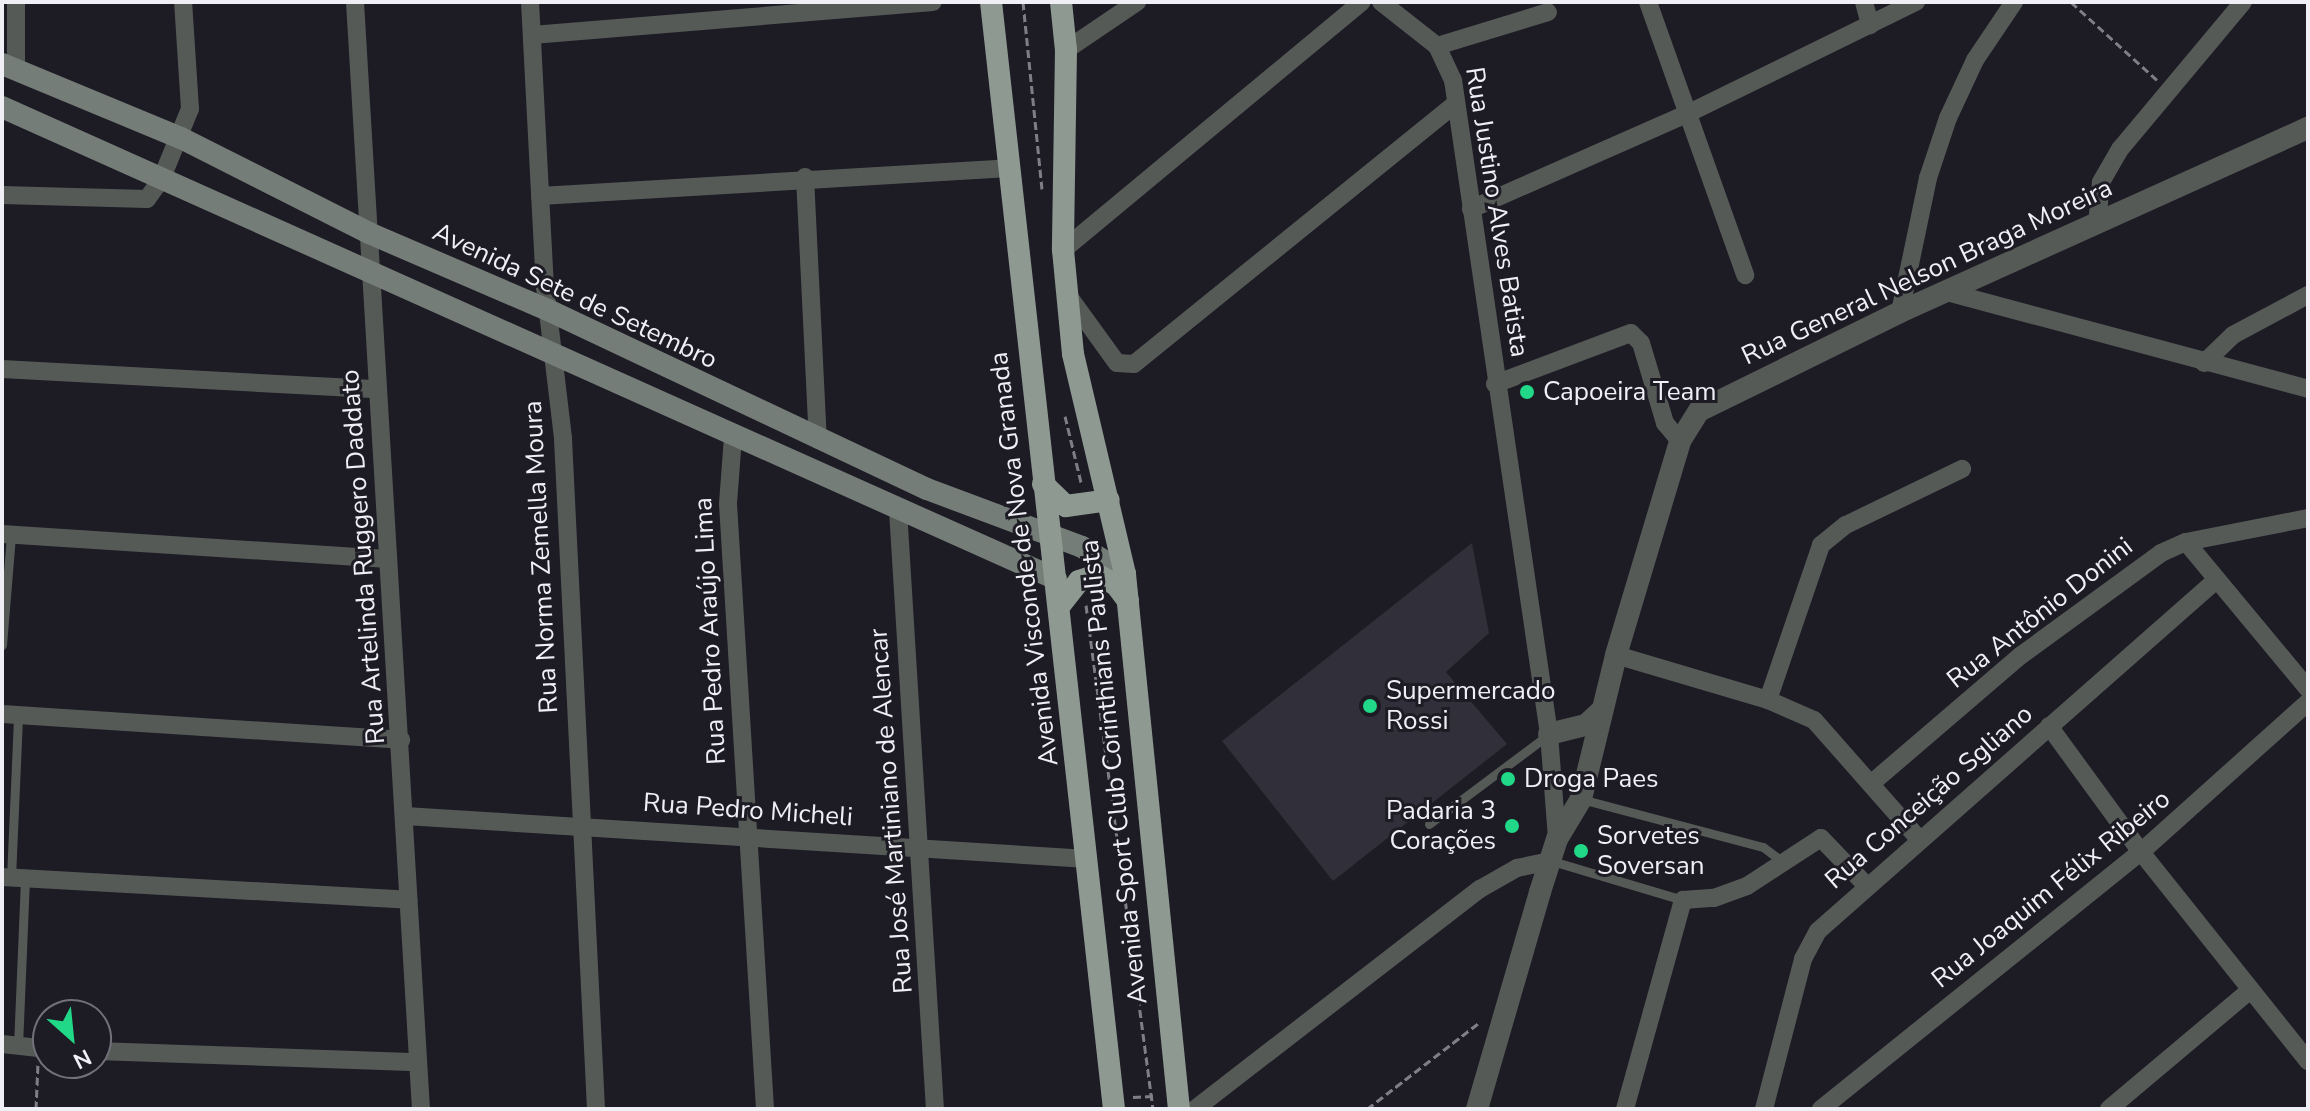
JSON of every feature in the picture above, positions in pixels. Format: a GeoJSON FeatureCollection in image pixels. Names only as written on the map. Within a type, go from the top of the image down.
{"type":"FeatureCollection","features":[{"type":"Feature","properties":{"kind":"main road","name":"Avenida Visconde de Nova Granada"},"geometry":{"type":"LineString","coordinates":[[991,2],[1043,484],[1061,604],[1113,1104]]}},
{"type":"Feature","properties":{"kind":"main road","name":"Avenida Sport Club Corinthians Paulista"},"geometry":{"type":"LineString","coordinates":[[1061,2],[1066,50],[1063,250],[1073,354],[1125,574],[1178,1102]]}},
{"type":"Feature","properties":{"kind":"main road","name":"Avenida Sete de Setembro"},"geometry":{"type":"LineString","coordinates":[[9,67],[181,138],[369,233],[548,310],[818,440],[1104,557],[1125,574]]}},
{"type":"Feature","properties":{"kind":"main road"},"geometry":{"type":"LineString","coordinates":[[2,107],[733,437],[1056,579]]}},
{"type":"Feature","properties":{"kind":"main road"},"geometry":{"type":"LineString","coordinates":[[1043,484],[1066,506],[1109,500]]}},
{"type":"Feature","properties":{"kind":"main road"},"geometry":{"type":"LineString","coordinates":[[1061,604],[1079,581],[1098,575],[1116,585],[1128,602]]}},
{"type":"Feature","properties":{"kind":"street"},"geometry":{"type":"LineString","coordinates":[[9,67],[16,2]]}},
{"type":"Feature","properties":{"kind":"street"},"geometry":{"type":"LineString","coordinates":[[2,195],[140,202],[161,180],[181,138],[191,95],[183,2]]}},
{"type":"Feature","properties":{"kind":"street","name":"Rua Artelinda Ruggero Daddato"},"geometry":{"type":"LineString","coordinates":[[355,2],[374,276],[377,389],[401,740],[421,1109]]}},
{"type":"Feature","properties":{"kind":"street","name":"Rua Norma Zemella Moura"},"geometry":{"type":"LineString","coordinates":[[530,2],[540,196],[554,356],[596,1109]]}},
{"type":"Feature","properties":{"kind":"street"},"geometry":{"type":"LineString","coordinates":[[532,35],[933,2]]}},
{"type":"Feature","properties":{"kind":"street"},"geometry":{"type":"LineString","coordinates":[[1066,50],[1137,2]]}},
{"type":"Feature","properties":{"kind":"street"},"geometry":{"type":"LineString","coordinates":[[1063,250],[1362,2]]}},
{"type":"Feature","properties":{"kind":"street","name":"Rua Justino Alves Batista"},"geometry":{"type":"LineString","coordinates":[[1381,2],[1437,46],[1453,80],[1454,105],[1549,734],[1554,850],[1477,1109]]}},
{"type":"Feature","properties":{"kind":"street"},"geometry":{"type":"LineString","coordinates":[[1648,2],[1745,275]]}},
{"type":"Feature","properties":{"kind":"street"},"geometry":{"type":"LineString","coordinates":[[1864,2],[1870,25]]}},
{"type":"Feature","properties":{"kind":"street"},"geometry":{"type":"LineString","coordinates":[[1471,209],[1689,113],[1916,2]]}},
{"type":"Feature","properties":{"kind":"street"},"geometry":{"type":"LineString","coordinates":[[1900,312],[1928,178],[1948,118],[1975,60],[2014,2]]}},
{"type":"Feature","properties":{"kind":"street"},"geometry":{"type":"LineString","coordinates":[[2097,224],[2099,192],[2109,166],[2167,89],[2243,2]]}},
{"type":"Feature","properties":{"kind":"street"},"geometry":{"type":"LineString","coordinates":[[1437,46],[1548,12]]}},
{"type":"Feature","properties":{"kind":"street"},"geometry":{"type":"LineString","coordinates":[[1067,294],[1117,363],[1134,364],[1454,105]]}},
{"type":"Feature","properties":{"kind":"street","name":"Rua General Nelson Braga Moreira"},"geometry":{"type":"LineString","coordinates":[[1554,850],[1581,799],[1616,655],[1680,441],[1699,411],[1900,312],[2308,128]]}},
{"type":"Feature","properties":{"kind":"street"},"geometry":{"type":"LineString","coordinates":[[540,196],[805,177],[1009,168]]}},
{"type":"Feature","properties":{"kind":"street"},"geometry":{"type":"LineString","coordinates":[[805,177],[818,440]]}},
{"type":"Feature","properties":{"kind":"street"},"geometry":{"type":"LineString","coordinates":[[1947,292],[2308,389]]}},
{"type":"Feature","properties":{"kind":"street"},"geometry":{"type":"LineString","coordinates":[[2204,363],[2233,335],[2308,295]]}},
{"type":"Feature","properties":{"kind":"street"},"geometry":{"type":"LineString","coordinates":[[1495,384],[1631,333],[1641,343],[1665,423],[1680,441]]}},
{"type":"Feature","properties":{"kind":"street"},"geometry":{"type":"LineString","coordinates":[[2,369],[377,389]]}},
{"type":"Feature","properties":{"kind":"street","name":"Rua Pedro Araújo Lima"},"geometry":{"type":"LineString","coordinates":[[733,437],[728,504],[765,1109]]}},
{"type":"Feature","properties":{"kind":"street"},"geometry":{"type":"LineString","coordinates":[[1768,700],[1821,545],[1846,525],[1962,469]]}},
{"type":"Feature","properties":{"kind":"street","name":"Rua José Martiniano de Alencar"},"geometry":{"type":"LineString","coordinates":[[898,510],[935,1109]]}},
{"type":"Feature","properties":{"kind":"street","name":"Rua Antônio Donini"},"geometry":{"type":"LineString","coordinates":[[1873,782],[2094,598],[2186,542],[2308,518]]}},
{"type":"Feature","properties":{"kind":"street"},"geometry":{"type":"LineString","coordinates":[[6,534],[388,559]]}},
{"type":"Feature","properties":{"kind":"street"},"geometry":{"type":"LineString","coordinates":[[2186,542],[2215,581],[2308,689]]}},
{"type":"Feature","properties":{"kind":"street","name":"Rua Conceição Sgliano"},"geometry":{"type":"LineString","coordinates":[[1764,1109],[1810,943],[1865,884],[2215,581]]}},
{"type":"Feature","properties":{"kind":"street"},"geometry":{"type":"LineString","coordinates":[[1616,655],[1768,700],[1814,720],[1873,782],[1919,839]]}},
{"type":"Feature","properties":{"kind":"street","name":"Rua Joaquim Félix Ribeiro"},"geometry":{"type":"LineString","coordinates":[[1821,1109],[2141,852],[2308,702]]}},
{"type":"Feature","properties":{"kind":"street"},"geometry":{"type":"LineString","coordinates":[[1549,734],[1586,725],[1602,710]]}},
{"type":"Feature","properties":{"kind":"street"},"geometry":{"type":"LineString","coordinates":[[10,715],[401,740]]}},
{"type":"Feature","properties":{"kind":"street"},"geometry":{"type":"LineString","coordinates":[[2049,726],[2141,852],[2308,1061]]}},
{"type":"Feature","properties":{"kind":"street","name":"Rua Pedro Micheli"},"geometry":{"type":"LineString","coordinates":[[405,816],[919,845],[1088,859]]}},
{"type":"Feature","properties":{"kind":"street"},"geometry":{"type":"LineString","coordinates":[[1625,1109],[1683,900],[1731,893],[1821,838],[1865,884]]}},
{"type":"Feature","properties":{"kind":"street"},"geometry":{"type":"LineString","coordinates":[[1195,1109],[1480,889],[1554,850]]}},
{"type":"Feature","properties":{"kind":"street"},"geometry":{"type":"LineString","coordinates":[[13,877],[408,900]]}},
{"type":"Feature","properties":{"kind":"street"},"geometry":{"type":"LineString","coordinates":[[2109,1109],[2249,991]]}},
{"type":"Feature","properties":{"kind":"street"},"geometry":{"type":"LineString","coordinates":[[10,1045],[32,1048]]}},
{"type":"Feature","properties":{"kind":"street"},"geometry":{"type":"LineString","coordinates":[[112,1052],[418,1062]]}},
{"type":"Feature","properties":{"kind":"lane"},"geometry":{"type":"LineString","coordinates":[[2,645],[6,534]]}},
{"type":"Feature","properties":{"kind":"lane"},"geometry":{"type":"LineString","coordinates":[[10,715],[13,877],[10,1045]]}},
{"type":"Feature","properties":{"kind":"lane"},"geometry":{"type":"LineString","coordinates":[[1429,824],[1549,734]]}},
{"type":"Feature","properties":{"kind":"lane"},"geometry":{"type":"LineString","coordinates":[[1581,799],[1763,847],[1783,862]]}},
{"type":"Feature","properties":{"kind":"lane"},"geometry":{"type":"LineString","coordinates":[[1554,850],[1683,900]]}},
{"type":"Feature","properties":{"kind":"path"},"geometry":{"type":"LineString","coordinates":[[2071,2],[2167,89]]}},
{"type":"Feature","properties":{"kind":"path"},"geometry":{"type":"LineString","coordinates":[[1367,1109],[1483,1019]]}},
{"type":"Feature","properties":{"kind":"path"},"geometry":{"type":"LineString","coordinates":[[36,1109],[40,1079]]}},
{"type":"Feature","properties":{"kind":"path"},"geometry":{"type":"LineString","coordinates":[[1113,1104],[1178,1102]]}},
{"type":"Feature","properties":{"kind":"building","name":"Supermercado Rossi"},"geometry":{"type":"Polygon","coordinates":[[[1472,543],[1489,633],[1446,672],[1507,744],[1333,881],[1222,741],[1472,543]]]}},
{"type":"Feature","properties":{"kind":"place","name":"Capoeira Team"},"geometry":{"type":"Point","coordinates":[1527,392]}},
{"type":"Feature","properties":{"kind":"place","name":"Supermercado Rossi"},"geometry":{"type":"Point","coordinates":[1370,706]}},
{"type":"Feature","properties":{"kind":"place","name":"Droga Paes"},"geometry":{"type":"Point","coordinates":[1508,779]}},
{"type":"Feature","properties":{"kind":"place","name":"Padaria 3 Corações"},"geometry":{"type":"Point","coordinates":[1512,826]}},
{"type":"Feature","properties":{"kind":"place","name":"Sorvetes Soversan"},"geometry":{"type":"Point","coordinates":[1581,851]}}]}
